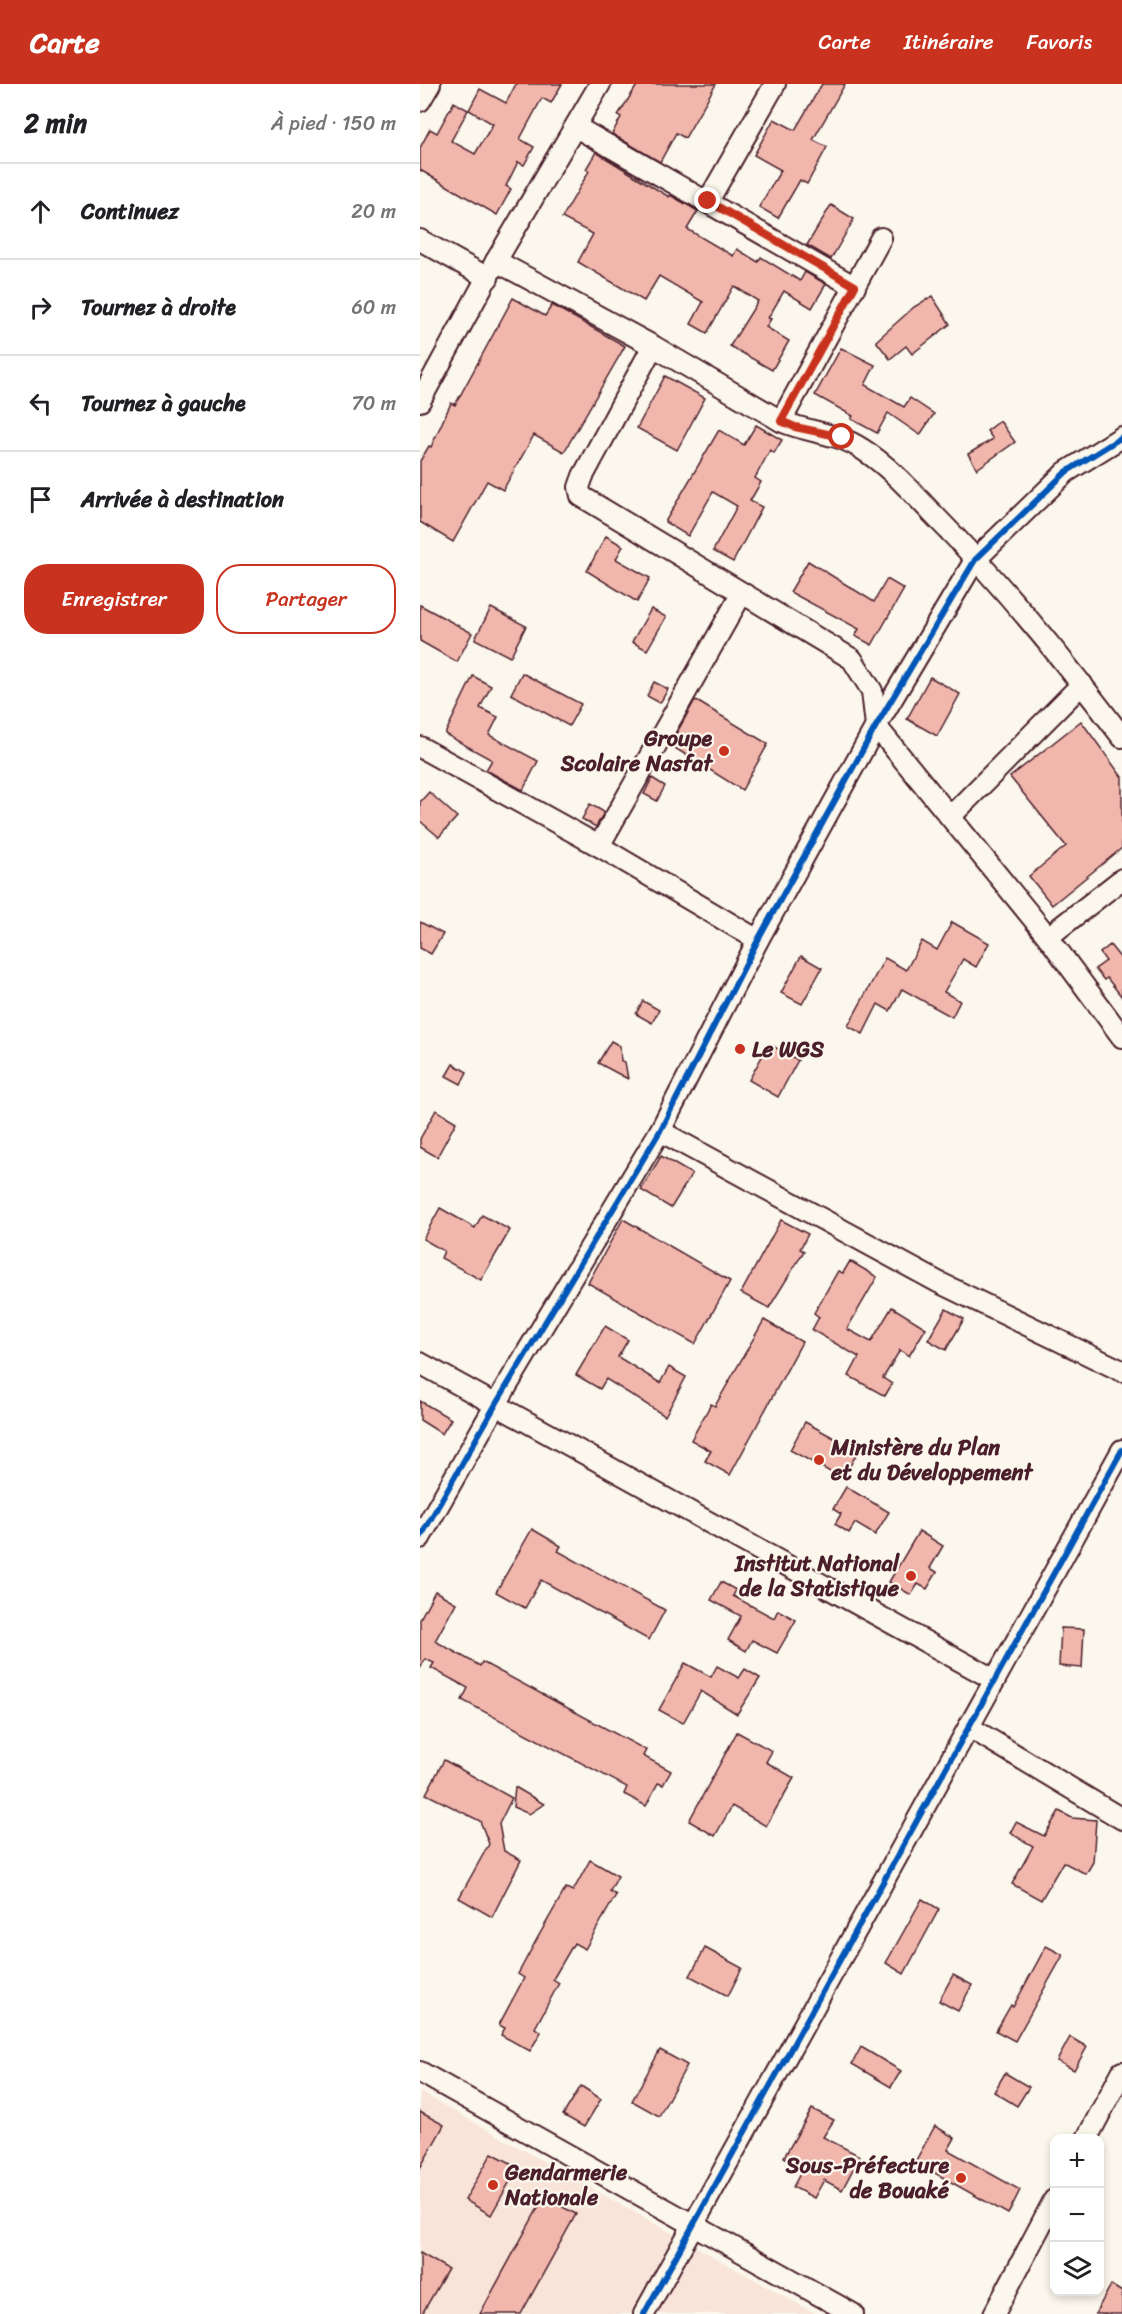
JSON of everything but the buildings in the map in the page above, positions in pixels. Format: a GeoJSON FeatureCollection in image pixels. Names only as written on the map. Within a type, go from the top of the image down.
{"type":"FeatureCollection","features":[{"type":"Feature","properties":{"kind":"street"},"geometry":{"type":"LineString","coordinates":[[420,101],[430,84]]}},
{"type":"Feature","properties":{"kind":"street"},"geometry":{"type":"LineString","coordinates":[[420,401],[492,270],[600,84]]}},
{"type":"Feature","properties":{"kind":"street"},"geometry":{"type":"LineString","coordinates":[[708,201],[775,84]]}},
{"type":"Feature","properties":{"kind":"street"},"geometry":{"type":"LineString","coordinates":[[576,128],[855,286]]}},
{"type":"Feature","properties":{"kind":"street"},"geometry":{"type":"LineString","coordinates":[[781,421],[881,238]]}},
{"type":"Feature","properties":{"kind":"street"},"geometry":{"type":"LineString","coordinates":[[420,240],[492,270],[653,346],[781,421],[795,427],[842,437],[863,449],[908,488],[975,560],[1082,684],[1122,737]]}},
{"type":"Feature","properties":{"kind":"street"},"geometry":{"type":"LineString","coordinates":[[653,346],[583,477],[579,487],[580,496],[852,659],[872,691],[876,726],[1048,937],[1122,1038]]}},
{"type":"Feature","properties":{"kind":"street"},"geometry":{"type":"LineString","coordinates":[[420,1538],[495,1404],[660,1131],[758,940],[876,726],[975,560],[1066,472],[1122,437]]}},
{"type":"Feature","properties":{"kind":"street"},"geometry":{"type":"LineString","coordinates":[[599,846],[742,593]]}},
{"type":"Feature","properties":{"kind":"street"},"geometry":{"type":"LineString","coordinates":[[951,816],[1082,684]]}},
{"type":"Feature","properties":{"kind":"street"},"geometry":{"type":"LineString","coordinates":[[420,747],[599,846],[758,940]]}},
{"type":"Feature","properties":{"kind":"street"},"geometry":{"type":"LineString","coordinates":[[1048,937],[1122,879]]}},
{"type":"Feature","properties":{"kind":"street"},"geometry":{"type":"LineString","coordinates":[[660,1131],[938,1282],[1122,1371]]}},
{"type":"Feature","properties":{"kind":"street"},"geometry":{"type":"LineString","coordinates":[[420,1363],[995,1680]]}},
{"type":"Feature","properties":{"kind":"street"},"geometry":{"type":"LineString","coordinates":[[644,2314],[1122,1450]]}},
{"type":"Feature","properties":{"kind":"street"},"geometry":{"type":"LineString","coordinates":[[969,1727],[1122,1819]]}},
{"type":"Feature","properties":{"kind":"street"},"geometry":{"type":"LineString","coordinates":[[420,2072],[853,2314]]}},
{"type":"Feature","properties":{"kind":"street"},"geometry":{"type":"LineString","coordinates":[[1090,2134],[1122,2072]]}},
{"type":"Feature","properties":{"kind":"street"},"geometry":{"type":"LineString","coordinates":[[994,2314],[1050,2208]]}},
{"type":"Feature","properties":{"kind":"shaded area"},"geometry":{"type":"Polygon","coordinates":[[[420,2092],[816,2314],[420,2314],[420,2092]]]}},
{"type":"Feature","properties":{"kind":"cycle path"},"geometry":{"type":"LineString","coordinates":[[420,1538],[496,1404],[660,1131],[758,940],[876,726],[975,560],[1066,472],[1122,437]]}},
{"type":"Feature","properties":{"kind":"cycle path"},"geometry":{"type":"LineString","coordinates":[[644,2314],[1122,1450]]}},
{"type":"Feature","properties":{"kind":"place","name":"Groupe Scolaire Nasfat"},"geometry":{"type":"Point","coordinates":[724,751]}},
{"type":"Feature","properties":{"kind":"place","name":"Le WGS"},"geometry":{"type":"Point","coordinates":[740,1049]}},
{"type":"Feature","properties":{"kind":"place","name":"Ministère du Plan et du Développement"},"geometry":{"type":"Point","coordinates":[819,1460]}},
{"type":"Feature","properties":{"kind":"place","name":"Institut National de la Statistique"},"geometry":{"type":"Point","coordinates":[911,1576]}},
{"type":"Feature","properties":{"kind":"place","name":"Sous-Préfecture de Bouaké"},"geometry":{"type":"Point","coordinates":[961,2178]}},
{"type":"Feature","properties":{"kind":"place","name":"Gendarmerie Nationale"},"geometry":{"type":"Point","coordinates":[493,2185]}},
{"type":"Feature","properties":{"kind":"route"},"geometry":{"type":"LineString","coordinates":[[708,201],[855,286],[781,421],[795,427],[842,437]]}}]}
